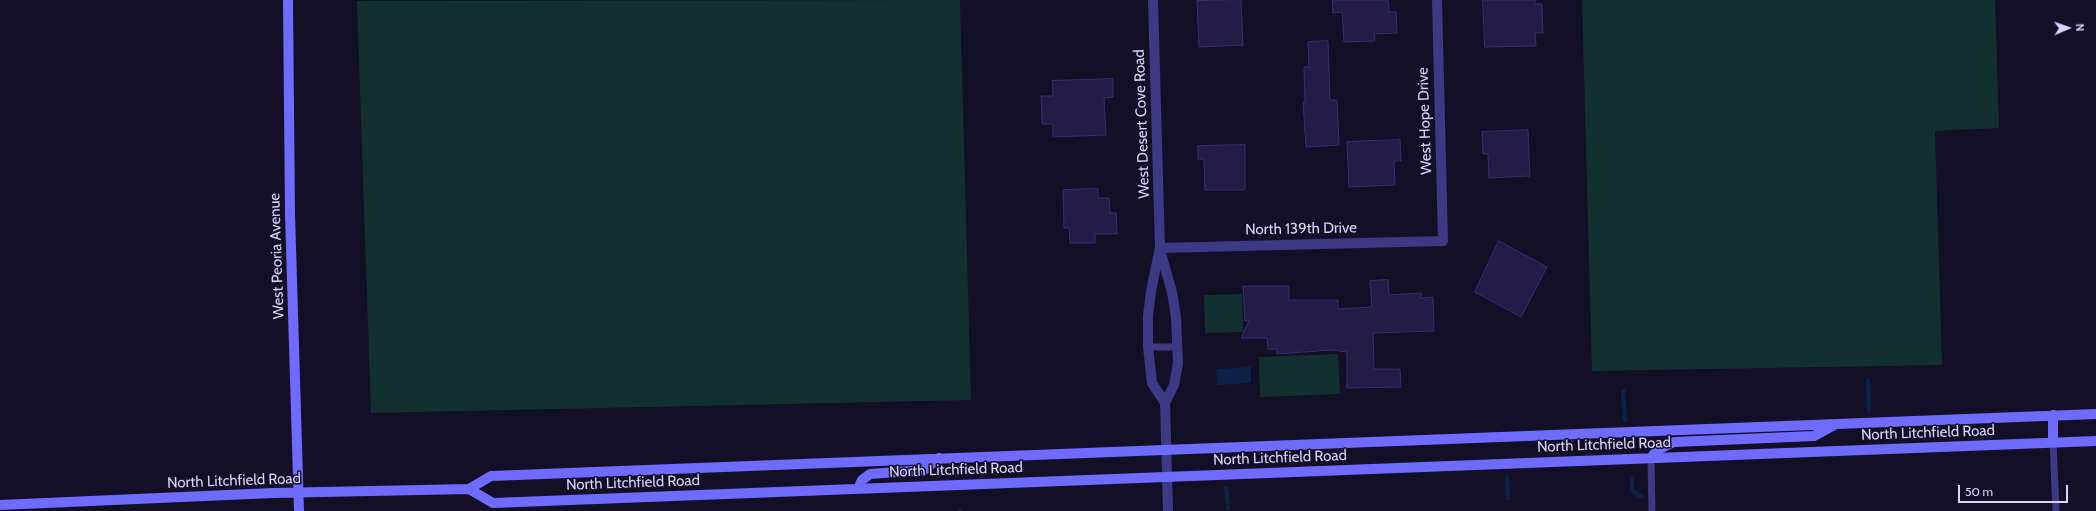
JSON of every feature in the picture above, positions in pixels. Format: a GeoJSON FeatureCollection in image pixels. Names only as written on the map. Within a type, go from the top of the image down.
{"type":"FeatureCollection","features":[{"type":"Feature","properties":{"kind":"main road","name":"West Peoria Avenue"},"geometry":{"type":"LineString","coordinates":[[288,0],[290,214],[299,511]]}},
{"type":"Feature","properties":{"kind":"main road","name":"North Litchfield Road"},"geometry":{"type":"LineString","coordinates":[[0,505],[470,489],[490,476],[2096,414]]}},
{"type":"Feature","properties":{"kind":"main road"},"geometry":{"type":"LineString","coordinates":[[2053,415],[2053,442]]}},
{"type":"Feature","properties":{"kind":"main road"},"geometry":{"type":"LineString","coordinates":[[1651,458],[1658,450],[1674,442],[1814,436],[1838,424]]}},
{"type":"Feature","properties":{"kind":"main road","name":"North Litchfield Road"},"geometry":{"type":"LineString","coordinates":[[470,489],[493,503],[2096,441]]}},
{"type":"Feature","properties":{"kind":"main road"},"geometry":{"type":"LineString","coordinates":[[858,489],[862,480],[870,474],[924,470],[939,458]]}},
{"type":"Feature","properties":{"kind":"street","name":"West Desert Cove Road"},"geometry":{"type":"LineString","coordinates":[[1153,0],[1160,248],[1151,291],[1148,316],[1148,346],[1152,383],[1165,403]]}},
{"type":"Feature","properties":{"kind":"street","name":"West Hope Drive"},"geometry":{"type":"LineString","coordinates":[[1437,0],[1444,241]]}},
{"type":"Feature","properties":{"kind":"street","name":"North 139th Drive"},"geometry":{"type":"LineString","coordinates":[[1160,248],[1444,241]]}},
{"type":"Feature","properties":{"kind":"street","name":"West Desert Cove Road"},"geometry":{"type":"LineString","coordinates":[[1160,248],[1172,292],[1176,317],[1178,363],[1174,385],[1165,403],[1168,511]]}},
{"type":"Feature","properties":{"kind":"lane"},"geometry":{"type":"LineString","coordinates":[[1148,346],[1177,347]]}},
{"type":"Feature","properties":{"kind":"lane"},"geometry":{"type":"LineString","coordinates":[[2053,442],[2056,511]]}},
{"type":"Feature","properties":{"kind":"lane"},"geometry":{"type":"LineString","coordinates":[[1651,458],[1652,511]]}},
{"type":"Feature","properties":{"kind":"green space"},"geometry":{"type":"Polygon","coordinates":[[[960,0],[971,400],[371,413],[357,1],[960,0]]]}},
{"type":"Feature","properties":{"kind":"green space"},"geometry":{"type":"Polygon","coordinates":[[[1582,0],[1995,0],[1999,128],[1935,131],[1942,365],[1592,371],[1582,0]]]}},
{"type":"Feature","properties":{"kind":"green space"},"geometry":{"type":"Polygon","coordinates":[[[1242,294],[1243,332],[1205,333],[1204,295],[1242,294]]]}},
{"type":"Feature","properties":{"kind":"green space"},"geometry":{"type":"Polygon","coordinates":[[[1338,354],[1340,394],[1260,397],[1259,357],[1338,354]]]}},
{"type":"Feature","properties":{"kind":"water"},"geometry":{"type":"Polygon","coordinates":[[[1251,367],[1251,383],[1217,385],[1216,369],[1251,367]]]}},
{"type":"Feature","properties":{"kind":"building"},"geometry":{"type":"Polygon","coordinates":[[[1241,0],[1243,45],[1199,47],[1197,1],[1241,0]]]}},
{"type":"Feature","properties":{"kind":"building"},"geometry":{"type":"Polygon","coordinates":[[[1333,0],[1388,0],[1389,12],[1396,12],[1397,33],[1374,34],[1375,41],[1344,42],[1342,12],[1333,13],[1333,0]]]}},
{"type":"Feature","properties":{"kind":"building"},"geometry":{"type":"Polygon","coordinates":[[[1483,0],[1535,0],[1535,4],[1542,4],[1543,33],[1535,33],[1536,46],[1485,47],[1483,0]]]}},
{"type":"Feature","properties":{"kind":"building"},"geometry":{"type":"Polygon","coordinates":[[[1328,41],[1330,100],[1337,100],[1339,145],[1306,147],[1303,102],[1305,102],[1304,67],[1309,67],[1308,42],[1328,41]]]}},
{"type":"Feature","properties":{"kind":"building"},"geometry":{"type":"Polygon","coordinates":[[[1113,79],[1113,97],[1104,98],[1106,135],[1053,137],[1053,124],[1042,124],[1041,96],[1053,96],[1052,81],[1113,79]]]}},
{"type":"Feature","properties":{"kind":"building"},"geometry":{"type":"Polygon","coordinates":[[[1528,130],[1530,176],[1489,178],[1488,154],[1483,154],[1482,132],[1528,130]]]}},
{"type":"Feature","properties":{"kind":"building"},"geometry":{"type":"Polygon","coordinates":[[[1400,140],[1401,161],[1394,161],[1395,185],[1349,187],[1347,142],[1400,140]]]}},
{"type":"Feature","properties":{"kind":"building"},"geometry":{"type":"Polygon","coordinates":[[[1245,145],[1245,190],[1205,190],[1204,159],[1198,159],[1198,146],[1245,145]]]}},
{"type":"Feature","properties":{"kind":"building"},"geometry":{"type":"Polygon","coordinates":[[[1098,189],[1098,198],[1109,198],[1110,213],[1116,213],[1117,234],[1095,234],[1095,243],[1070,243],[1069,228],[1064,228],[1063,190],[1098,189]]]}},
{"type":"Feature","properties":{"kind":"building"},"geometry":{"type":"Polygon","coordinates":[[[1499,241],[1547,267],[1521,317],[1475,292],[1499,241]]]}},
{"type":"Feature","properties":{"kind":"building"},"geometry":{"type":"Polygon","coordinates":[[[1388,280],[1389,295],[1421,293],[1421,298],[1433,297],[1434,331],[1373,333],[1374,369],[1400,369],[1401,387],[1347,388],[1347,352],[1331,350],[1277,354],[1277,349],[1268,349],[1267,338],[1241,338],[1249,321],[1245,321],[1243,286],[1289,286],[1289,300],[1338,300],[1338,309],[1372,307],[1370,281],[1388,280]]]}},
{"type":"Feature","properties":{"kind":"waterway"},"geometry":{"type":"LineString","coordinates":[[1868,381],[1869,411]]}},
{"type":"Feature","properties":{"kind":"waterway"},"geometry":{"type":"LineString","coordinates":[[1623,391],[1625,420]]}},
{"type":"Feature","properties":{"kind":"waterway"},"geometry":{"type":"LineString","coordinates":[[1507,477],[1508,498]]}},
{"type":"Feature","properties":{"kind":"waterway"},"geometry":{"type":"LineString","coordinates":[[1632,478],[1632,490],[1642,497]]}},
{"type":"Feature","properties":{"kind":"waterway"},"geometry":{"type":"LineString","coordinates":[[1226,488],[1228,507]]}}]}
